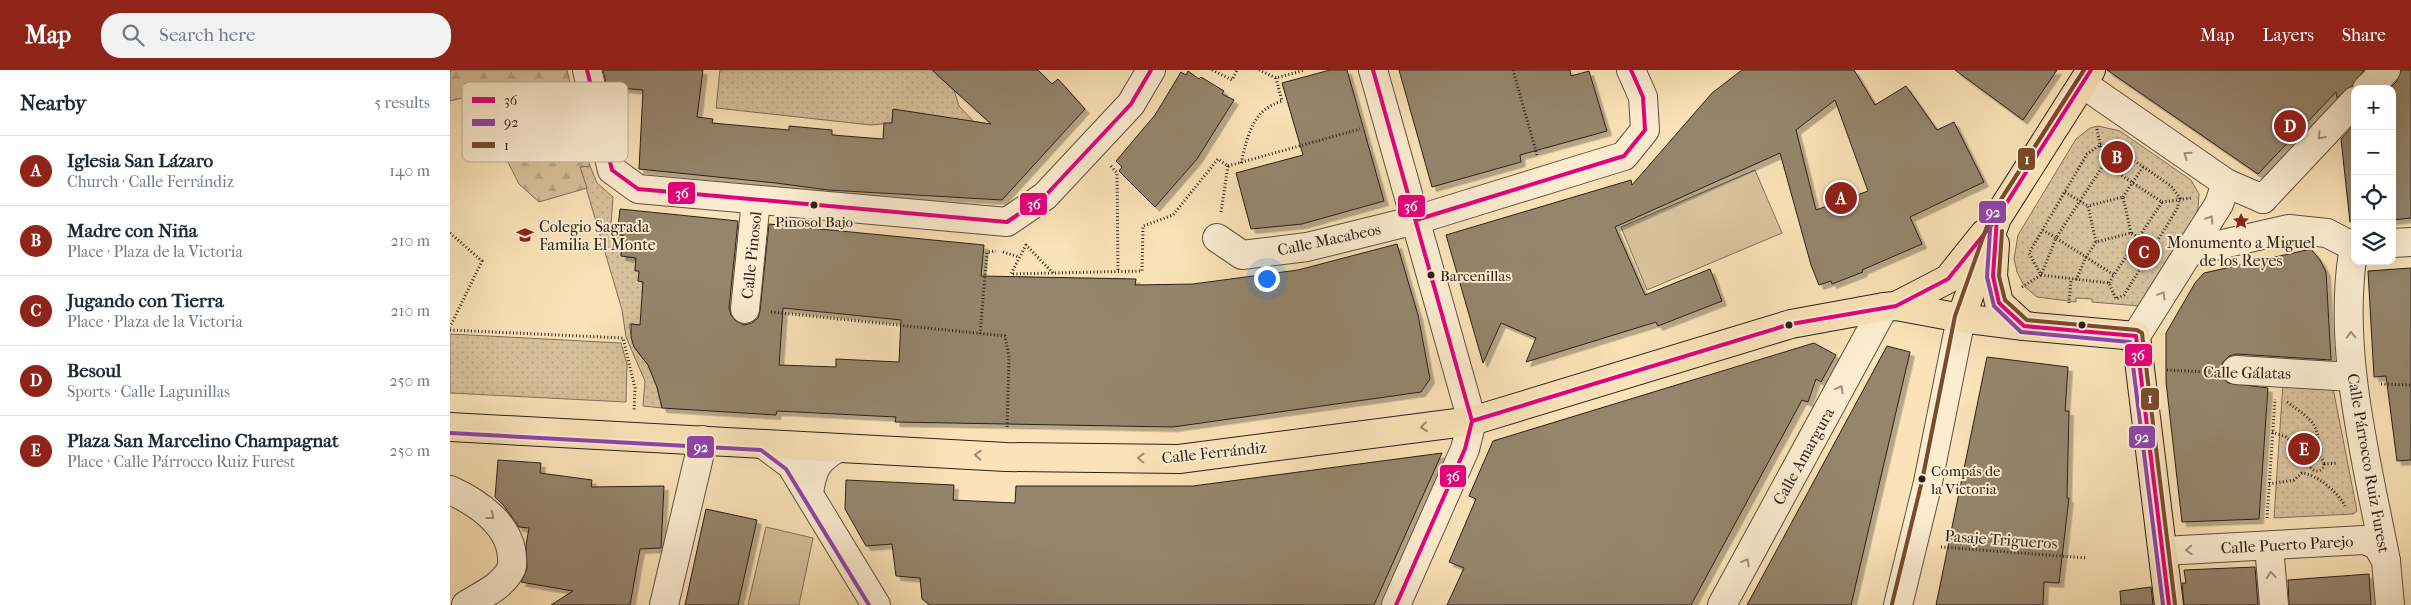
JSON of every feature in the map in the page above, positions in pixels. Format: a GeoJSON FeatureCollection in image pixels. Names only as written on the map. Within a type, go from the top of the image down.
{"type":"FeatureCollection","features":[{"type":"Feature","properties":{"kind":"main road"},"geometry":{"type":"LineString","coordinates":[[1890,306],[1948,279],[1997,218],[2087,77]]}},
{"type":"Feature","properties":{"kind":"main road"},"geometry":{"type":"LineString","coordinates":[[1961,318],[1997,218]]}},
{"type":"Feature","properties":{"kind":"main road"},"geometry":{"type":"LineString","coordinates":[[1997,218],[1993,276],[1999,303],[2024,326]]}},
{"type":"Feature","properties":{"kind":"main road","name":"Calle Ferrándiz"},"geometry":{"type":"LineString","coordinates":[[450,427],[1006,457],[1179,459],[1472,421],[1791,324],[1890,306],[2024,326],[2136,336]]}},
{"type":"Feature","properties":{"kind":"main road"},"geometry":{"type":"LineString","coordinates":[[2136,336],[2169,605]]}},
{"type":"Feature","properties":{"kind":"street","name":"Calle Pinosol"},"geometry":{"type":"LineString","coordinates":[[610,162],[612,170],[638,189],[1007,222],[1052,189],[1131,104],[1150,70]]}},
{"type":"Feature","properties":{"kind":"street"},"geometry":{"type":"LineString","coordinates":[[1373,70],[1472,421],[1465,449],[1396,605]]}},
{"type":"Feature","properties":{"kind":"street","name":"Calle Macabeos"},"geometry":{"type":"LineString","coordinates":[[1217,238],[1242,255],[1307,247],[1416,220],[1624,156],[1645,130],[1643,97],[1632,70]]}},
{"type":"Feature","properties":{"kind":"street"},"geometry":{"type":"LineString","coordinates":[[2371,85],[2386,70]]}},
{"type":"Feature","properties":{"kind":"street"},"geometry":{"type":"LineString","coordinates":[[2087,77],[2226,183],[2263,199]]}},
{"type":"Feature","properties":{"kind":"street"},"geometry":{"type":"LineString","coordinates":[[2263,199],[2351,105]]}},
{"type":"Feature","properties":{"kind":"street"},"geometry":{"type":"LineString","coordinates":[[2136,336],[2219,204],[2226,183]]}},
{"type":"Feature","properties":{"kind":"street"},"geometry":{"type":"LineString","coordinates":[[2262,234],[2266,217],[2263,199]]}},
{"type":"Feature","properties":{"kind":"street","name":"Calle Pinosol"},"geometry":{"type":"LineString","coordinates":[[745,310],[756,200]]}},
{"type":"Feature","properties":{"kind":"street"},"geometry":{"type":"LineString","coordinates":[[2188,252],[2289,229],[2327,233],[2351,245]]}},
{"type":"Feature","properties":{"kind":"street"},"geometry":{"type":"LineString","coordinates":[[2396,243],[2411,242]]}},
{"type":"Feature","properties":{"kind":"street","name":"Calle Párrocco Ruiz Furest"},"geometry":{"type":"LineString","coordinates":[[2351,262],[2348,278],[2352,377],[2386,561]]}},
{"type":"Feature","properties":{"kind":"street","name":"Calle Amargura"},"geometry":{"type":"LineString","coordinates":[[1722,605],[1890,306]]}},
{"type":"Feature","properties":{"kind":"street"},"geometry":{"type":"LineString","coordinates":[[1898,605],[1913,544],[1961,318]]}},
{"type":"Feature","properties":{"kind":"street","name":"Calle Gálatas"},"geometry":{"type":"LineString","coordinates":[[2236,370],[2352,377]]}},
{"type":"Feature","properties":{"kind":"street"},"geometry":{"type":"LineString","coordinates":[[664,605],[702,440]]}},
{"type":"Feature","properties":{"kind":"street"},"geometry":{"type":"LineString","coordinates":[[763,444],[791,465],[876,605]]}},
{"type":"Feature","properties":{"kind":"street"},"geometry":{"type":"LineString","coordinates":[[809,492],[812,475],[820,458],[836,449]]}},
{"type":"Feature","properties":{"kind":"street"},"geometry":{"type":"LineString","coordinates":[[450,490],[463,496],[497,521],[512,545],[512,568],[499,585],[466,605]]}},
{"type":"Feature","properties":{"kind":"street"},"geometry":{"type":"LineString","coordinates":[[2268,536],[2274,605]]}},
{"type":"Feature","properties":{"kind":"street","name":"Calle Puerto Parejo"},"geometry":{"type":"LineString","coordinates":[[2163,551],[2268,536],[2364,540],[2377,545],[2386,561]]}},
{"type":"Feature","properties":{"kind":"street"},"geometry":{"type":"LineString","coordinates":[[2386,561],[2390,605]]}},
{"type":"Feature","properties":{"kind":"path"},"geometry":{"type":"LineString","coordinates":[[1212,70],[1232,80],[1237,70]]}},
{"type":"Feature","properties":{"kind":"path"},"geometry":{"type":"LineString","coordinates":[[1259,70],[1276,78],[1305,70]]}},
{"type":"Feature","properties":{"kind":"path"},"geometry":{"type":"LineString","coordinates":[[1514,70],[1544,180]]}},
{"type":"Feature","properties":{"kind":"path"},"geometry":{"type":"LineString","coordinates":[[1241,163],[1248,134],[1258,116],[1269,104],[1282,101],[1276,78]]}},
{"type":"Feature","properties":{"kind":"path"},"geometry":{"type":"LineString","coordinates":[[1053,273],[1026,245],[1019,256],[1012,274],[1142,271],[1143,226],[1172,215],[1218,159],[1228,166],[1389,122]]}},
{"type":"Feature","properties":{"kind":"path"},"geometry":{"type":"LineString","coordinates":[[2024,286],[2041,275],[2056,238],[2104,164],[2097,126]]}},
{"type":"Feature","properties":{"kind":"path"},"geometry":{"type":"LineString","coordinates":[[2041,275],[2029,253],[2087,154],[2100,145],[2116,148],[2171,186],[2180,198]]}},
{"type":"Feature","properties":{"kind":"path"},"geometry":{"type":"LineString","coordinates":[[2104,164],[2162,202]]}},
{"type":"Feature","properties":{"kind":"path"},"geometry":{"type":"LineString","coordinates":[[1110,165],[1117,173],[1118,271]]}},
{"type":"Feature","properties":{"kind":"path"},"geometry":{"type":"LineString","coordinates":[[1224,185],[1228,166]]}},
{"type":"Feature","properties":{"kind":"path"},"geometry":{"type":"LineString","coordinates":[[2088,206],[2123,197],[2144,167]]}},
{"type":"Feature","properties":{"kind":"path"},"geometry":{"type":"LineString","coordinates":[[2065,192],[2088,206],[2096,242]]}},
{"type":"Feature","properties":{"kind":"path"},"geometry":{"type":"LineString","coordinates":[[2123,197],[2131,234]]}},
{"type":"Feature","properties":{"kind":"path"},"geometry":{"type":"LineString","coordinates":[[2109,283],[2116,299],[2124,296],[2177,209],[2180,198]]}},
{"type":"Feature","properties":{"kind":"path"},"geometry":{"type":"LineString","coordinates":[[2109,283],[2162,202],[2189,198]]}},
{"type":"Feature","properties":{"kind":"path"},"geometry":{"type":"LineString","coordinates":[[2043,230],[2114,275]]}},
{"type":"Feature","properties":{"kind":"path"},"geometry":{"type":"LineString","coordinates":[[450,233],[482,261],[450,329],[623,338],[635,388],[634,403]]}},
{"type":"Feature","properties":{"kind":"path"},"geometry":{"type":"LineString","coordinates":[[2076,280],[2086,257],[2096,242],[2131,234],[2154,247]]}},
{"type":"Feature","properties":{"kind":"path"},"geometry":{"type":"LineString","coordinates":[[980,334],[987,252],[998,251],[1019,256]]}},
{"type":"Feature","properties":{"kind":"path"},"geometry":{"type":"LineString","coordinates":[[2041,275],[2109,283]]}},
{"type":"Feature","properties":{"kind":"path"},"geometry":{"type":"LineString","coordinates":[[2070,306],[2071,279]]}},
{"type":"Feature","properties":{"kind":"path"},"geometry":{"type":"LineString","coordinates":[[745,310],[1005,336],[1008,357],[1007,424]]}},
{"type":"Feature","properties":{"kind":"path","name":"Calle Gálatas"},"geometry":{"type":"LineString","coordinates":[[2141,368],[2230,373],[2236,370]]}},
{"type":"Feature","properties":{"kind":"path"},"geometry":{"type":"LineString","coordinates":[[2268,536],[2269,484],[2275,393],[2311,421],[2319,433],[2319,457],[2323,460],[2322,469],[2313,470],[2310,474]]}},
{"type":"Feature","properties":{"kind":"path"},"geometry":{"type":"LineString","coordinates":[[2272,432],[2286,437],[2311,460],[2310,464],[2313,470]]}},
{"type":"Feature","properties":{"kind":"path"},"geometry":{"type":"LineString","coordinates":[[2311,460],[2319,457]]}},
{"type":"Feature","properties":{"kind":"path"},"geometry":{"type":"LineString","coordinates":[[2269,484],[2294,480],[2302,473],[2310,474],[2336,495],[2347,509]]}},
{"type":"Feature","properties":{"kind":"path","name":"Pasaje Trigueros"},"geometry":{"type":"LineString","coordinates":[[1913,544],[2087,558]]}},
{"type":"Feature","properties":{"kind":"green space"},"geometry":{"type":"Polygon","coordinates":[[[450,70],[567,70],[570,82],[462,82],[462,98],[450,101],[450,70]]]}},
{"type":"Feature","properties":{"kind":"green space"},"geometry":{"type":"Polygon","coordinates":[[[720,70],[932,70],[954,90],[959,106],[974,122],[893,110],[892,123],[871,125],[716,108],[720,70]]]}},
{"type":"Feature","properties":{"kind":"green space"},"geometry":{"type":"Polygon","coordinates":[[[2098,126],[2120,131],[2191,180],[2199,194],[2195,217],[2139,306],[2092,302],[2092,299],[2076,298],[2076,302],[2037,297],[2024,286],[2017,272],[2014,259],[2018,235],[2076,139],[2090,128],[2098,126]]]}},
{"type":"Feature","properties":{"kind":"green space"},"geometry":{"type":"Polygon","coordinates":[[[508,162],[589,162],[590,166],[580,167],[587,188],[539,202],[519,184],[508,162]]]}},
{"type":"Feature","properties":{"kind":"green space"},"geometry":{"type":"Polygon","coordinates":[[[590,166],[597,183],[613,197],[611,225],[618,226],[617,235],[623,235],[621,256],[636,258],[635,270],[639,271],[643,282],[642,293],[699,300],[704,304],[730,307],[728,327],[720,329],[629,324],[634,347],[648,365],[657,387],[662,408],[643,406],[645,381],[626,337],[622,310],[580,167],[590,166]]]}},
{"type":"Feature","properties":{"kind":"green space"},"geometry":{"type":"Polygon","coordinates":[[[1755,170],[1782,233],[1647,290],[1621,227],[1755,170]]]}},
{"type":"Feature","properties":{"kind":"green space"},"geometry":{"type":"Polygon","coordinates":[[[450,334],[621,343],[627,364],[626,402],[450,393],[450,334]]]}},
{"type":"Feature","properties":{"kind":"green space"},"geometry":{"type":"Polygon","coordinates":[[[2283,383],[2333,388],[2357,511],[2353,514],[2274,518],[2283,383]]]}},
{"type":"Feature","properties":{"kind":"green space"},"geometry":{"type":"Polygon","coordinates":[[[766,527],[813,538],[799,605],[748,605],[766,527]]]}},
{"type":"Feature","properties":{"kind":"building"},"geometry":{"type":"Polygon","coordinates":[[[603,70],[703,70],[697,117],[713,119],[712,123],[789,130],[789,126],[832,130],[832,135],[883,139],[884,123],[892,123],[893,109],[991,124],[932,70],[1038,70],[1052,84],[1058,79],[1085,109],[1002,200],[828,190],[639,169],[643,90],[628,89],[628,82],[606,82],[603,70]]]}},
{"type":"Feature","properties":{"kind":"building"},"geometry":{"type":"Polygon","coordinates":[[[1330,70],[1347,70],[1384,201],[1302,224],[1251,229],[1236,173],[1303,155],[1282,83],[1330,70]]]}},
{"type":"Feature","properties":{"kind":"building"},"geometry":{"type":"Polygon","coordinates":[[[1399,70],[1570,70],[1571,76],[1589,71],[1607,131],[1520,155],[1521,162],[1432,187],[1399,70]]]}},
{"type":"Feature","properties":{"kind":"building"},"geometry":{"type":"Polygon","coordinates":[[[1742,70],[1854,70],[1875,105],[1906,86],[1937,130],[1954,122],[1984,182],[1910,217],[1922,244],[1862,270],[1863,272],[1832,284],[1831,281],[1819,285],[1811,265],[1780,153],[1615,227],[1645,295],[1710,269],[1722,301],[1658,326],[1656,322],[1526,362],[1536,338],[1501,323],[1483,363],[1446,235],[1631,180],[1632,185],[1712,93],[1742,70]],[[1835,100],[1796,130],[1816,210],[1868,191],[1835,100]]]}},
{"type":"Feature","properties":{"kind":"building"},"geometry":{"type":"Polygon","coordinates":[[[1955,70],[2057,70],[2023,120],[1955,70]]]}},
{"type":"Feature","properties":{"kind":"building"},"geometry":{"type":"Polygon","coordinates":[[[2107,70],[2364,70],[2353,85],[2337,98],[2336,92],[2258,174],[2107,70]]]}},
{"type":"Feature","properties":{"kind":"building"},"geometry":{"type":"Polygon","coordinates":[[[2401,70],[2411,70],[2411,218],[2396,220],[2396,85],[2393,85],[2397,81],[2401,70]]]}},
{"type":"Feature","properties":{"kind":"building"},"geometry":{"type":"Polygon","coordinates":[[[1188,71],[1199,79],[1201,77],[1224,91],[1222,94],[1234,100],[1197,159],[1155,207],[1119,171],[1122,167],[1116,161],[1155,115],[1181,72],[1186,75],[1188,71]]]}},
{"type":"Feature","properties":{"kind":"building"},"geometry":{"type":"Polygon","coordinates":[[[2351,128],[2351,222],[2350,222],[2341,139],[2351,128]]]}},
{"type":"Feature","properties":{"kind":"building"},"geometry":{"type":"Polygon","coordinates":[[[620,209],[738,221],[729,308],[731,315],[736,321],[744,325],[752,323],[758,318],[760,311],[769,224],[984,245],[981,276],[1136,279],[1135,285],[1193,284],[1298,270],[1397,244],[1418,315],[1430,379],[1421,392],[1173,427],[895,422],[896,417],[777,411],[776,415],[662,408],[657,387],[648,365],[634,347],[631,337],[631,324],[640,325],[643,282],[638,281],[639,271],[635,271],[636,258],[621,256],[623,235],[617,235],[620,209]],[[783,308],[779,365],[836,367],[836,359],[899,362],[901,320],[783,308]]]}},
{"type":"Feature","properties":{"kind":"building"},"geometry":{"type":"Polygon","coordinates":[[[2311,249],[2320,260],[2326,272],[2331,360],[2237,354],[2229,356],[2223,362],[2220,369],[2222,377],[2228,383],[2268,388],[2259,519],[2182,522],[2166,382],[2166,333],[2195,283],[2204,273],[2311,249]]]}},
{"type":"Feature","properties":{"kind":"building"},"geometry":{"type":"Polygon","coordinates":[[[2411,268],[2411,460],[2397,461],[2386,376],[2374,377],[2368,271],[2411,268]]]}},
{"type":"Feature","properties":{"kind":"building"},"geometry":{"type":"Polygon","coordinates":[[[1814,343],[1836,355],[1821,382],[1816,379],[1808,402],[1802,400],[1691,605],[1447,605],[1464,568],[1449,562],[1476,499],[1469,496],[1493,441],[1814,343]]]}},
{"type":"Feature","properties":{"kind":"building"},"geometry":{"type":"Polygon","coordinates":[[[1887,346],[1910,352],[1851,605],[1747,605],[1887,346]]]}},
{"type":"Feature","properties":{"kind":"building"},"geometry":{"type":"Polygon","coordinates":[[[1987,357],[2068,367],[2065,411],[2069,411],[2067,498],[2069,498],[2059,583],[2044,582],[2043,605],[1936,605],[1987,357]]]}},
{"type":"Feature","properties":{"kind":"building"},"geometry":{"type":"Polygon","coordinates":[[[1442,453],[1374,605],[930,605],[922,599],[920,578],[896,576],[892,544],[866,546],[845,509],[846,480],[954,485],[953,500],[1015,503],[1016,486],[1193,486],[1442,453]]]}},
{"type":"Feature","properties":{"kind":"building"},"geometry":{"type":"Polygon","coordinates":[[[498,460],[541,463],[540,473],[592,480],[591,487],[664,486],[661,548],[640,549],[630,605],[551,605],[573,591],[521,582],[527,569],[526,545],[529,528],[519,527],[495,497],[498,460]]]}},
{"type":"Feature","properties":{"kind":"building"},"geometry":{"type":"Polygon","coordinates":[[[706,509],[757,520],[738,605],[685,605],[706,509]]]}},
{"type":"Feature","properties":{"kind":"building"},"geometry":{"type":"Polygon","coordinates":[[[2255,567],[2258,605],[2184,605],[2182,583],[2186,583],[2184,570],[2255,567]]]}},
{"type":"Feature","properties":{"kind":"building"},"geometry":{"type":"Polygon","coordinates":[[[2369,574],[2371,605],[2289,605],[2288,580],[2369,574]]]}},
{"type":"Feature","properties":{"kind":"building"},"geometry":{"type":"Polygon","coordinates":[[[2151,587],[2153,605],[2121,605],[2120,591],[2151,587]]]}},
{"type":"Feature","properties":{"kind":"transit line","name":"36"},"geometry":{"type":"LineString","coordinates":[[587,70],[590,82]]}},
{"type":"Feature","properties":{"kind":"transit line","name":"36"},"geometry":{"type":"LineString","coordinates":[[610,162],[612,170],[638,189],[1007,222],[1045,196],[1131,104],[1151,70]]}},
{"type":"Feature","properties":{"kind":"transit line","name":"36"},"geometry":{"type":"LineString","coordinates":[[1373,70],[1472,421],[1465,449],[1396,605]]}},
{"type":"Feature","properties":{"kind":"transit line","name":"36"},"geometry":{"type":"LineString","coordinates":[[1416,220],[1624,156],[1645,130],[1643,97],[1631,70]]}},
{"type":"Feature","properties":{"kind":"transit line","name":"92"},"geometry":{"type":"LineString","coordinates":[[2084,70],[1991,215],[1987,277],[1994,306],[2021,332],[2130,342],[2163,605]]}},
{"type":"Feature","properties":{"kind":"transit line","name":"1"},"geometry":{"type":"LineString","coordinates":[[1892,604],[1922,481],[1955,316],[1991,215],[2084,70]]}},
{"type":"Feature","properties":{"kind":"transit line","name":"36"},"geometry":{"type":"LineString","coordinates":[[1472,421],[1791,324],[1896,306],[1948,279],[1997,218],[2091,70]]}},
{"type":"Feature","properties":{"kind":"transit line","name":"36"},"geometry":{"type":"LineString","coordinates":[[1997,218],[1993,276],[1999,303],[2024,326],[2136,336],[2169,605]]}},
{"type":"Feature","properties":{"kind":"transit line","name":"1"},"geometry":{"type":"LineString","coordinates":[[2002,231],[1999,276],[2005,300],[2027,320],[2137,330],[2142,333],[2175,604]]}},
{"type":"Feature","properties":{"kind":"transit line","name":"92"},"geometry":{"type":"LineString","coordinates":[[450,433],[761,450],[786,469],[869,605]]}},
{"type":"Feature","properties":{"kind":"place","name":"Besoul"},"geometry":{"type":"Point","coordinates":[2290,126]}},
{"type":"Feature","properties":{"kind":"place","name":"Madre con Niña"},"geometry":{"type":"Point","coordinates":[2117,157]}},
{"type":"Feature","properties":{"kind":"place","name":"Iglesia San Lázaro"},"geometry":{"type":"Point","coordinates":[1841,198]}},
{"type":"Feature","properties":{"kind":"place","name":"Pinosol Bajo"},"geometry":{"type":"Point","coordinates":[814,205]}},
{"type":"Feature","properties":{"kind":"place","name":"Monumento a Miguel de los Reyes"},"geometry":{"type":"Point","coordinates":[2241,221]}},
{"type":"Feature","properties":{"kind":"place","name":"Colegio Sagrada Familia El Monte"},"geometry":{"type":"Point","coordinates":[525,235]}},
{"type":"Feature","properties":{"kind":"place","name":"Jugando con Tierra"},"geometry":{"type":"Point","coordinates":[2144,252]}},
{"type":"Feature","properties":{"kind":"place","name":"Barcenillas"},"geometry":{"type":"Point","coordinates":[1431,275]}},
{"type":"Feature","properties":{"kind":"place","name":"Plaza San Marcelino Champagnat"},"geometry":{"type":"Point","coordinates":[2304,449]}},
{"type":"Feature","properties":{"kind":"place","name":"Compás de la Victoria"},"geometry":{"type":"Point","coordinates":[1922,479]}}]}
